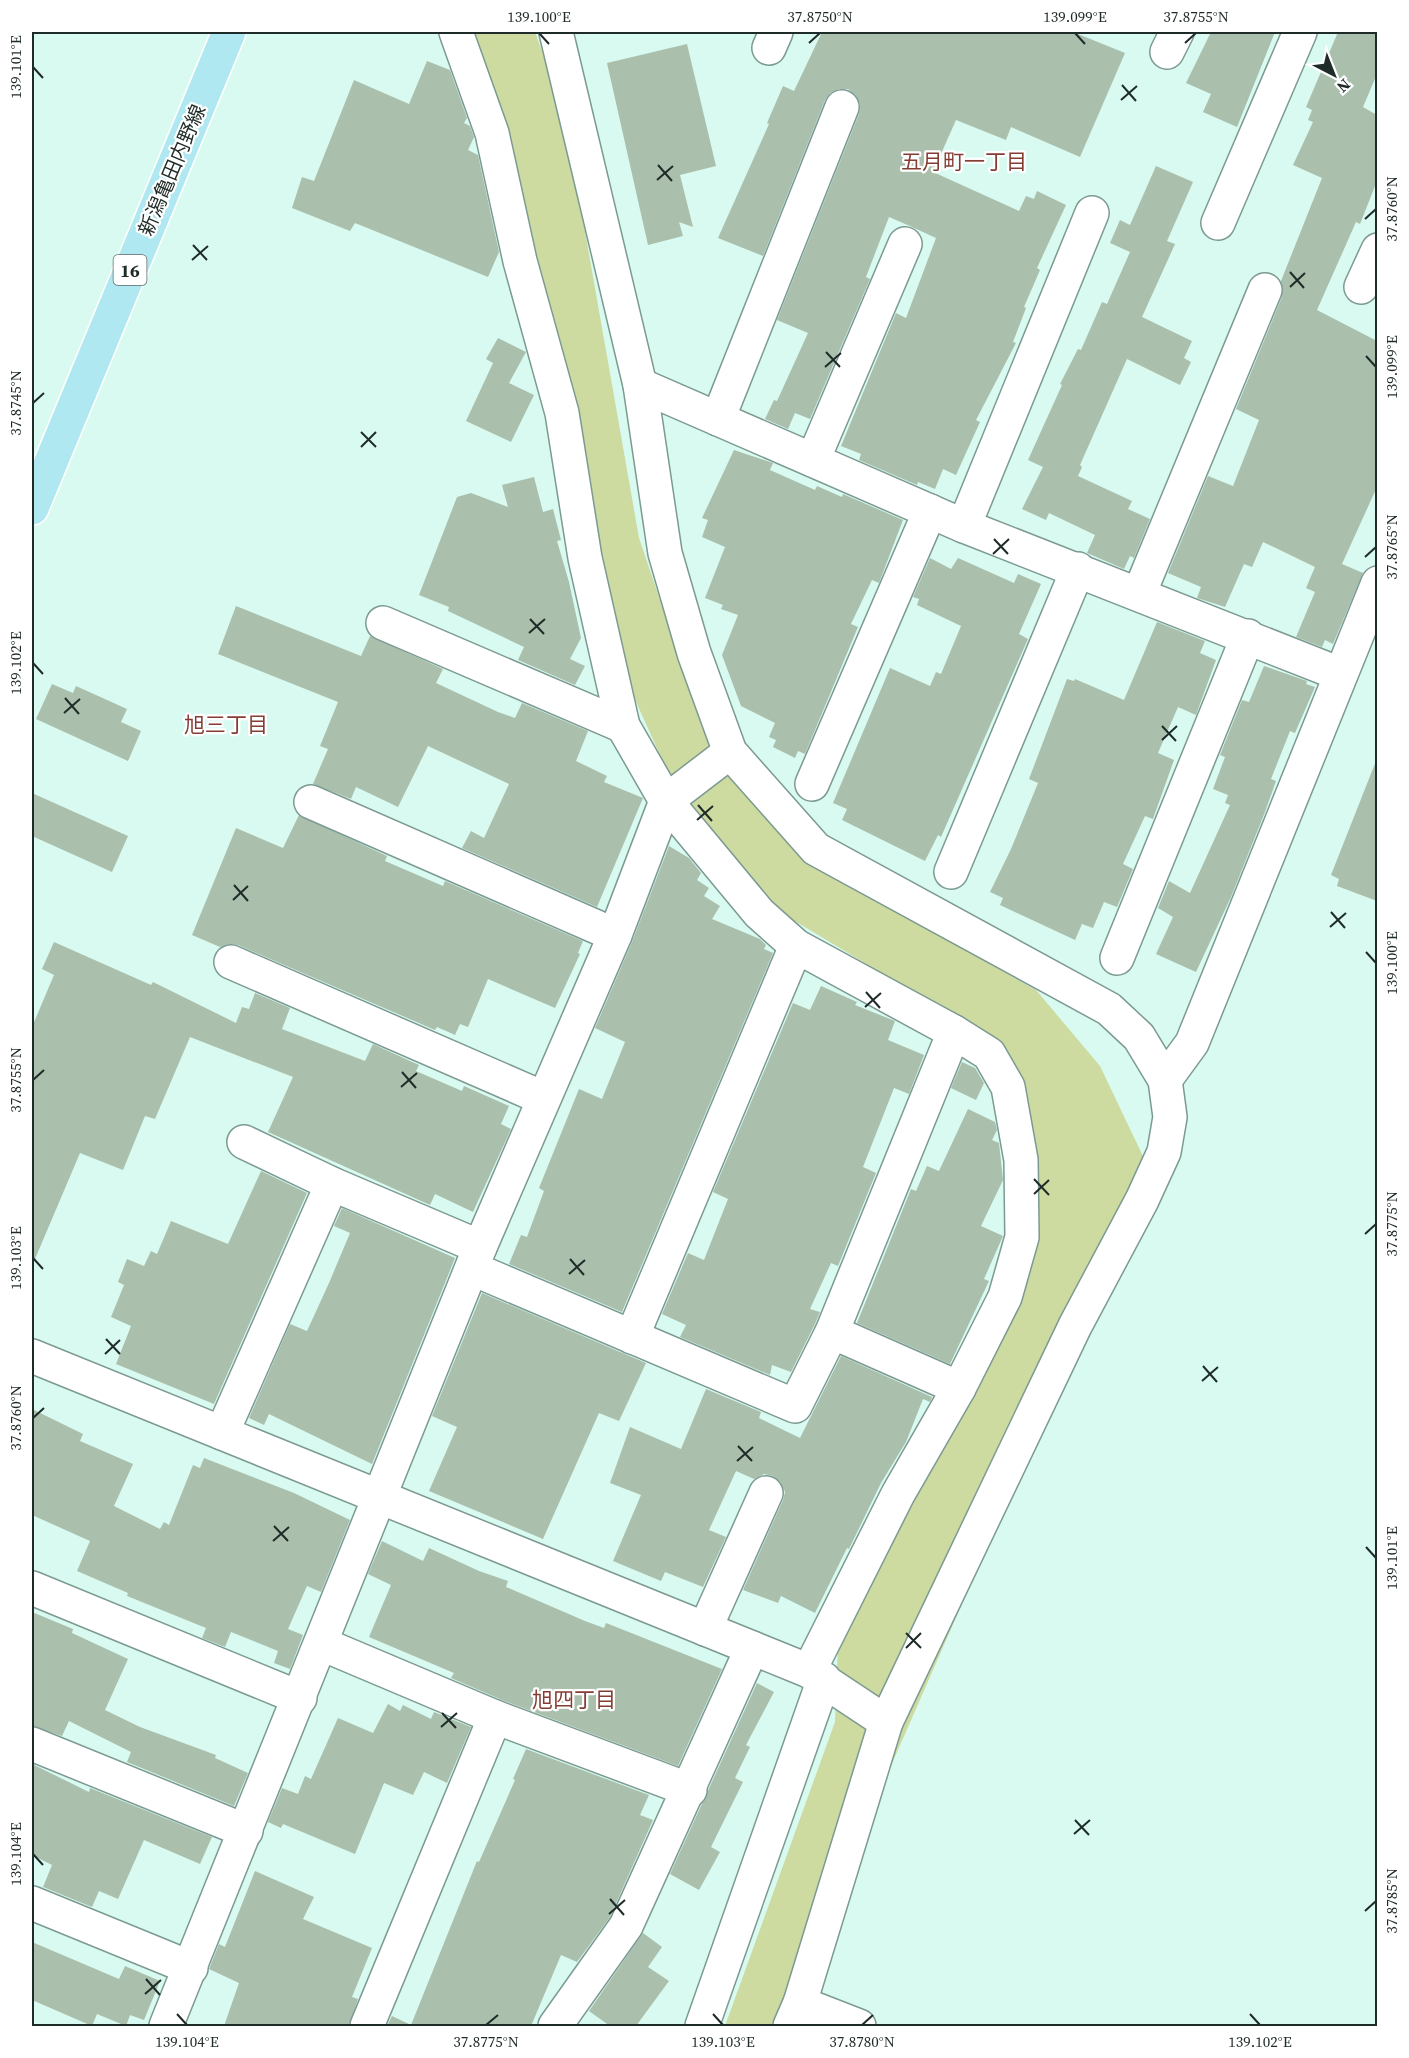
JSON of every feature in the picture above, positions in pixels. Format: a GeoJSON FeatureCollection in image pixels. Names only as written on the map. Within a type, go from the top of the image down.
{"type":"FeatureCollection","features":[{"type":"Feature","properties":{"kind":"main road","name":"新潟亀田内野線"},"geometry":{"type":"LineString","coordinates":[[32,508],[229,32]]}},
{"type":"Feature","properties":{"kind":"street"},"geometry":{"type":"LineString","coordinates":[[456,32],[492,134],[520,261],[562,413],[585,558],[623,726],[666,801],[759,913],[796,946],[954,1032],[989,1054],[1008,1088],[1021,1160],[1022,1237],[1005,1297],[959,1388],[898,1494],[816,1675],[702,2026]]}},
{"type":"Feature","properties":{"kind":"street"},"geometry":{"type":"LineString","coordinates":[[556,32],[640,385],[666,553],[694,653],[730,752],[816,849],[1108,1009],[1139,1037],[1165,1080],[1170,1117],[1164,1152],[1142,1200],[1075,1326],[886,1722],[795,2015],[859,2026]]}},
{"type":"Feature","properties":{"kind":"street"},"geometry":{"type":"LineString","coordinates":[[1218,223],[1300,32]]}},
{"type":"Feature","properties":{"kind":"street"},"geometry":{"type":"LineString","coordinates":[[718,419],[842,107]]}},
{"type":"Feature","properties":{"kind":"street"},"geometry":{"type":"LineString","coordinates":[[964,526],[1092,213]]}},
{"type":"Feature","properties":{"kind":"street"},"geometry":{"type":"LineString","coordinates":[[813,460],[905,244]]}},
{"type":"Feature","properties":{"kind":"street"},"geometry":{"type":"LineString","coordinates":[[1361,287],[1377,250]]}},
{"type":"Feature","properties":{"kind":"street"},"geometry":{"type":"LineString","coordinates":[[1139,594],[1265,290]]}},
{"type":"Feature","properties":{"kind":"street"},"geometry":{"type":"LineString","coordinates":[[640,385],[964,526],[1340,674]]}},
{"type":"Feature","properties":{"kind":"street"},"geometry":{"type":"LineString","coordinates":[[812,784],[930,511]]}},
{"type":"Feature","properties":{"kind":"street"},"geometry":{"type":"LineString","coordinates":[[951,872],[1078,569]]}},
{"type":"Feature","properties":{"kind":"street"},"geometry":{"type":"LineString","coordinates":[[1165,1080],[1192,1043],[1377,583]]}},
{"type":"Feature","properties":{"kind":"street"},"geometry":{"type":"LineString","coordinates":[[383,622],[623,726]]}},
{"type":"Feature","properties":{"kind":"street"},"geometry":{"type":"LineString","coordinates":[[1117,958],[1248,636]]}},
{"type":"Feature","properties":{"kind":"street"},"geometry":{"type":"LineString","coordinates":[[166,2026],[477,1258],[543,1098],[615,935],[666,801],[730,752]]}},
{"type":"Feature","properties":{"kind":"street"},"geometry":{"type":"LineString","coordinates":[[311,802],[615,935]]}},
{"type":"Feature","properties":{"kind":"street"},"geometry":{"type":"LineString","coordinates":[[632,1336],[796,946]]}},
{"type":"Feature","properties":{"kind":"street"},"geometry":{"type":"LineString","coordinates":[[231,962],[543,1098]]}},
{"type":"Feature","properties":{"kind":"street"},"geometry":{"type":"LineString","coordinates":[[244,1142],[632,1336],[795,1406],[832,1332],[954,1032]]}},
{"type":"Feature","properties":{"kind":"street"},"geometry":{"type":"LineString","coordinates":[[222,1433],[332,1184]]}},
{"type":"Feature","properties":{"kind":"street"},"geometry":{"type":"LineString","coordinates":[[832,1332],[959,1388]]}},
{"type":"Feature","properties":{"kind":"street"},"geometry":{"type":"LineString","coordinates":[[32,1356],[816,1675],[886,1722]]}},
{"type":"Feature","properties":{"kind":"street"},"geometry":{"type":"LineString","coordinates":[[705,1629],[766,1493]]}},
{"type":"Feature","properties":{"kind":"street"},"geometry":{"type":"LineString","coordinates":[[32,1588],[300,1698]]}},
{"type":"Feature","properties":{"kind":"street"},"geometry":{"type":"LineString","coordinates":[[322,1644],[495,1717],[690,1790]]}},
{"type":"Feature","properties":{"kind":"street"},"geometry":{"type":"LineString","coordinates":[[555,2026],[626,1926],[753,1648]]}},
{"type":"Feature","properties":{"kind":"street"},"geometry":{"type":"LineString","coordinates":[[367,2026],[495,1717]]}},
{"type":"Feature","properties":{"kind":"street"},"geometry":{"type":"LineString","coordinates":[[32,1744],[246,1832]]}},
{"type":"Feature","properties":{"kind":"street"},"geometry":{"type":"LineString","coordinates":[[32,1903],[191,1968]]}},
{"type":"Feature","properties":{"kind":"green space"},"geometry":{"type":"Polygon","coordinates":[[[466,32],[535,32],[564,112],[639,538],[705,733],[828,872],[1036,990],[1100,1066],[1160,1192],[1057,1387],[777,2026],[725,2026],[835,1722],[838,1644],[1037,1216],[1029,1101],[987,1036],[773,908],[669,775],[628,684],[529,219],[466,32]]]}},
{"type":"Feature","properties":{"kind":"building"},"geometry":{"type":"Polygon","coordinates":[[[822,32],[1073,32],[1125,53],[1080,157],[1011,127],[1006,140],[956,120],[933,172],[1019,211],[1026,196],[1034,199],[1037,191],[1066,205],[1037,268],[1040,270],[1024,307],[1026,308],[1013,342],[1016,343],[976,420],[980,422],[956,475],[943,469],[935,489],[918,482],[917,485],[859,460],[861,454],[841,446],[896,313],[906,318],[936,238],[889,217],[866,277],[870,279],[810,419],[795,413],[788,429],[765,419],[774,400],[777,401],[808,333],[777,320],[859,114],[860,104],[856,95],[848,89],[839,89],[830,93],[825,100],[763,256],[718,238],[769,124],[767,123],[783,86],[794,91],[822,32]]]}},
{"type":"Feature","properties":{"kind":"building"},"geometry":{"type":"Polygon","coordinates":[[[1211,32],[1275,32],[1237,127],[1203,112],[1211,94],[1186,83],[1211,32]]]}},
{"type":"Feature","properties":{"kind":"building"},"geometry":{"type":"Polygon","coordinates":[[[1338,32],[1377,32],[1377,74],[1363,107],[1377,115],[1377,181],[1360,224],[1356,222],[1317,310],[1377,341],[1377,487],[1342,564],[1363,573],[1333,644],[1325,640],[1322,647],[1296,637],[1315,592],[1306,588],[1315,567],[1263,542],[1252,567],[1244,564],[1225,607],[1197,598],[1201,587],[1168,573],[1208,476],[1233,486],[1259,420],[1236,409],[1282,297],[1281,281],[1322,178],[1293,165],[1313,122],[1308,120],[1312,110],[1306,107],[1338,32]]]}},
{"type":"Feature","properties":{"kind":"building"},"geometry":{"type":"Polygon","coordinates":[[[687,44],[716,166],[680,175],[693,227],[679,222],[683,236],[648,245],[607,63],[687,44]]]}},
{"type":"Feature","properties":{"kind":"building"},"geometry":{"type":"Polygon","coordinates":[[[427,61],[450,70],[467,118],[464,123],[470,126],[474,137],[468,150],[478,155],[499,252],[488,277],[355,223],[350,231],[292,208],[302,177],[314,181],[354,80],[409,104],[427,61]]]}},
{"type":"Feature","properties":{"kind":"building"},"geometry":{"type":"Polygon","coordinates":[[[1156,166],[1193,182],[1167,241],[1175,244],[1142,317],[1192,341],[1184,358],[1191,362],[1180,385],[1127,359],[1080,465],[1082,467],[1078,476],[1132,501],[1128,509],[1150,519],[1134,558],[1130,556],[1124,569],[1087,553],[1095,535],[1049,513],[1046,520],[1022,509],[1043,467],[1028,460],[1062,385],[1060,384],[1078,349],[1081,350],[1102,302],[1107,304],[1130,252],[1110,243],[1120,220],[1130,225],[1156,166]]]}},
{"type":"Feature","properties":{"kind":"building"},"geometry":{"type":"Polygon","coordinates":[[[498,338],[526,352],[509,383],[534,395],[511,442],[466,421],[493,363],[486,359],[498,338]]]}},
{"type":"Feature","properties":{"kind":"building"},"geometry":{"type":"Polygon","coordinates":[[[734,450],[773,463],[770,470],[815,490],[817,486],[842,497],[843,494],[903,520],[879,583],[872,580],[851,624],[858,627],[805,754],[798,751],[795,758],[773,747],[776,740],[769,737],[775,723],[741,706],[722,655],[738,615],[721,609],[723,605],[705,598],[725,547],[702,537],[708,520],[702,518],[734,450]]]}},
{"type":"Feature","properties":{"kind":"building"},"geometry":{"type":"Polygon","coordinates":[[[534,477],[543,512],[553,509],[561,540],[557,541],[569,582],[581,638],[570,659],[585,666],[575,685],[518,660],[524,647],[448,611],[449,607],[419,595],[457,497],[471,493],[508,507],[502,485],[534,477]]]}},
{"type":"Feature","properties":{"kind":"building"},"geometry":{"type":"Polygon","coordinates":[[[930,558],[951,569],[958,558],[1014,583],[1018,574],[1041,584],[1019,634],[1028,639],[941,837],[938,835],[925,861],[842,820],[847,809],[833,803],[890,668],[930,686],[936,672],[941,674],[961,626],[917,605],[919,599],[913,597],[930,558]]]}},
{"type":"Feature","properties":{"kind":"building"},"geometry":{"type":"Polygon","coordinates":[[[236,606],[361,656],[370,636],[443,669],[436,683],[498,712],[515,718],[522,703],[588,731],[576,761],[607,776],[604,782],[643,798],[597,907],[462,848],[471,831],[484,838],[509,784],[428,746],[398,807],[356,787],[351,799],[313,784],[328,749],[320,746],[338,702],[218,654],[236,606]]]}},
{"type":"Feature","properties":{"kind":"building"},"geometry":{"type":"Polygon","coordinates":[[[1157,622],[1205,641],[1200,653],[1216,660],[1196,715],[1178,707],[1158,753],[1174,760],[1153,819],[1145,816],[1123,864],[1133,869],[1117,907],[1104,902],[1093,928],[1082,924],[1075,940],[1000,905],[1003,898],[990,892],[1011,849],[1038,783],[1029,779],[1067,679],[1074,681],[1075,679],[1124,700],[1157,622]]]}},
{"type":"Feature","properties":{"kind":"building"},"geometry":{"type":"Polygon","coordinates":[[[1264,666],[1307,681],[1306,684],[1315,687],[1295,733],[1290,731],[1271,779],[1276,781],[1265,812],[1231,897],[1196,972],[1156,954],[1173,917],[1158,908],[1169,881],[1190,893],[1230,805],[1225,803],[1228,795],[1213,789],[1225,757],[1220,755],[1242,700],[1249,702],[1264,666]]]}},
{"type":"Feature","properties":{"kind":"building"},"geometry":{"type":"Polygon","coordinates":[[[52,684],[73,693],[76,686],[127,709],[121,722],[141,731],[128,761],[36,719],[52,684]]]}},
{"type":"Feature","properties":{"kind":"building"},"geometry":{"type":"Polygon","coordinates":[[[1376,761],[1377,901],[1337,886],[1339,879],[1331,875],[1376,761]]]}},
{"type":"Feature","properties":{"kind":"building"},"geometry":{"type":"Polygon","coordinates":[[[32,793],[128,836],[112,872],[32,836],[32,793]]]}},
{"type":"Feature","properties":{"kind":"building"},"geometry":{"type":"Polygon","coordinates":[[[299,815],[387,856],[385,861],[443,886],[445,881],[583,941],[578,953],[580,954],[555,1008],[488,979],[468,1027],[460,1024],[455,1035],[437,1027],[435,1030],[238,945],[228,944],[220,947],[192,935],[236,828],[283,848],[299,815]]]}},
{"type":"Feature","properties":{"kind":"building"},"geometry":{"type":"Polygon","coordinates":[[[669,846],[689,858],[701,873],[697,880],[709,888],[704,896],[720,906],[712,919],[760,939],[766,945],[764,949],[773,953],[622,1312],[509,1264],[521,1235],[527,1237],[544,1191],[539,1188],[579,1089],[602,1099],[625,1042],[595,1028],[632,942],[669,846]]]}},
{"type":"Feature","properties":{"kind":"building"},"geometry":{"type":"Polygon","coordinates":[[[54,942],[151,985],[153,982],[236,1023],[242,1007],[249,1009],[255,993],[290,1008],[282,1029],[365,1061],[373,1044],[419,1065],[416,1071],[462,1091],[464,1086],[509,1106],[501,1124],[511,1129],[473,1212],[435,1194],[430,1205],[268,1132],[293,1077],[190,1037],[155,1119],[145,1116],[123,1170],[80,1153],[32,1266],[32,1027],[54,975],[42,969],[54,942]]]}},
{"type":"Feature","properties":{"kind":"building"},"geometry":{"type":"Polygon","coordinates":[[[821,986],[857,1002],[855,1005],[895,1021],[888,1040],[924,1055],[909,1094],[894,1088],[863,1167],[876,1173],[838,1266],[831,1263],[810,1309],[820,1312],[815,1324],[791,1372],[772,1365],[770,1375],[680,1337],[686,1325],[662,1314],[688,1253],[704,1260],[728,1199],[713,1192],[793,1003],[810,1010],[821,986]]]}},
{"type":"Feature","properties":{"kind":"building"},"geometry":{"type":"Polygon","coordinates":[[[962,1062],[975,1068],[984,1083],[976,1100],[951,1088],[962,1062]]]}},
{"type":"Feature","properties":{"kind":"building"},"geometry":{"type":"Polygon","coordinates":[[[968,1109],[995,1122],[997,1130],[992,1140],[999,1143],[1003,1180],[981,1226],[1003,1236],[984,1279],[989,1281],[950,1364],[857,1323],[911,1189],[916,1191],[927,1166],[939,1171],[968,1109]]]}},
{"type":"Feature","properties":{"kind":"building"},"geometry":{"type":"Polygon","coordinates":[[[261,1171],[307,1193],[214,1404],[116,1364],[131,1326],[111,1317],[124,1285],[118,1282],[127,1259],[144,1266],[151,1251],[157,1254],[171,1221],[228,1244],[261,1171]]]}},
{"type":"Feature","properties":{"kind":"building"},"geometry":{"type":"Polygon","coordinates":[[[342,1208],[455,1258],[372,1464],[269,1414],[264,1425],[249,1418],[290,1324],[307,1331],[329,1283],[350,1233],[334,1226],[342,1208]]]}},
{"type":"Feature","properties":{"kind":"building"},"geometry":{"type":"Polygon","coordinates":[[[482,1293],[646,1363],[619,1421],[599,1413],[543,1539],[429,1491],[457,1427],[432,1416],[482,1293]]]}},
{"type":"Feature","properties":{"kind":"building"},"geometry":{"type":"Polygon","coordinates":[[[841,1356],[932,1397],[930,1402],[923,1399],[906,1442],[881,1483],[815,1613],[781,1596],[778,1603],[743,1590],[783,1500],[785,1492],[781,1483],[773,1476],[764,1474],[754,1479],[736,1471],[709,1530],[726,1537],[703,1587],[665,1572],[661,1581],[613,1561],[641,1495],[610,1483],[630,1427],[681,1449],[706,1389],[761,1412],[759,1418],[800,1438],[841,1356]]]}},
{"type":"Feature","properties":{"kind":"building"},"geometry":{"type":"Polygon","coordinates":[[[32,1409],[83,1434],[80,1441],[133,1464],[114,1506],[160,1529],[164,1522],[169,1525],[193,1465],[200,1468],[204,1458],[294,1493],[350,1520],[321,1592],[307,1586],[288,1629],[303,1635],[290,1669],[274,1663],[278,1651],[231,1632],[225,1647],[202,1638],[206,1628],[127,1596],[128,1593],[77,1571],[90,1541],[32,1515],[32,1409]]]}},
{"type":"Feature","properties":{"kind":"building"},"geometry":{"type":"Polygon","coordinates":[[[382,1541],[423,1561],[429,1548],[479,1571],[508,1581],[506,1587],[585,1621],[604,1628],[606,1623],[722,1669],[678,1766],[502,1700],[451,1678],[454,1673],[369,1637],[391,1585],[368,1574],[382,1541]]]}},
{"type":"Feature","properties":{"kind":"building"},"geometry":{"type":"Polygon","coordinates":[[[32,1612],[73,1629],[72,1633],[128,1659],[105,1710],[140,1727],[216,1755],[215,1758],[248,1773],[234,1806],[127,1762],[131,1752],[69,1721],[62,1736],[32,1726],[32,1612]]]}},
{"type":"Feature","properties":{"kind":"building"},"geometry":{"type":"Polygon","coordinates":[[[757,1683],[774,1692],[746,1745],[750,1747],[735,1778],[743,1782],[711,1847],[720,1852],[699,1890],[670,1874],[757,1683]]]}},
{"type":"Feature","properties":{"kind":"building"},"geometry":{"type":"Polygon","coordinates":[[[388,1704],[400,1711],[403,1705],[431,1719],[434,1712],[471,1727],[447,1783],[424,1772],[413,1795],[384,1783],[355,1854],[283,1824],[281,1828],[268,1822],[282,1788],[298,1794],[305,1776],[311,1779],[338,1718],[373,1733],[388,1704]]]}},
{"type":"Feature","properties":{"kind":"building"},"geometry":{"type":"Polygon","coordinates":[[[526,1749],[649,1795],[640,1815],[653,1820],[610,1917],[577,1962],[561,1955],[531,2026],[387,2026],[392,2016],[411,2025],[477,1861],[479,1862],[515,1780],[513,1779],[526,1749]]]}},
{"type":"Feature","properties":{"kind":"building"},"geometry":{"type":"Polygon","coordinates":[[[32,1764],[89,1792],[90,1788],[212,1837],[200,1864],[144,1840],[118,1899],[99,1891],[92,1907],[43,1887],[52,1865],[32,1855],[32,1764]]]}},
{"type":"Feature","properties":{"kind":"building"},"geometry":{"type":"Polygon","coordinates":[[[255,1871],[314,1897],[303,1919],[372,1948],[352,1997],[358,1999],[349,2026],[224,2026],[239,1983],[209,1969],[219,1944],[225,1947],[255,1871]]]}},
{"type":"Feature","properties":{"kind":"building"},"geometry":{"type":"Polygon","coordinates":[[[643,1933],[662,1947],[648,1967],[669,1981],[636,2026],[610,2026],[589,2011],[643,1933]]]}},
{"type":"Feature","properties":{"kind":"building"},"geometry":{"type":"Polygon","coordinates":[[[32,1942],[119,1979],[125,1966],[160,1981],[144,2020],[130,2015],[126,2026],[97,2014],[92,2026],[32,2000],[32,1942]]]}},
{"type":"Feature","properties":{"kind":"district","name":"五月町一丁目"},"geometry":{"type":"Point","coordinates":[964,161]}},
{"type":"Feature","properties":{"kind":"district","name":"旭三丁目"},"geometry":{"type":"Point","coordinates":[226,724]}},
{"type":"Feature","properties":{"kind":"district","name":"旭四丁目"},"geometry":{"type":"Point","coordinates":[574,1699]}}]}
